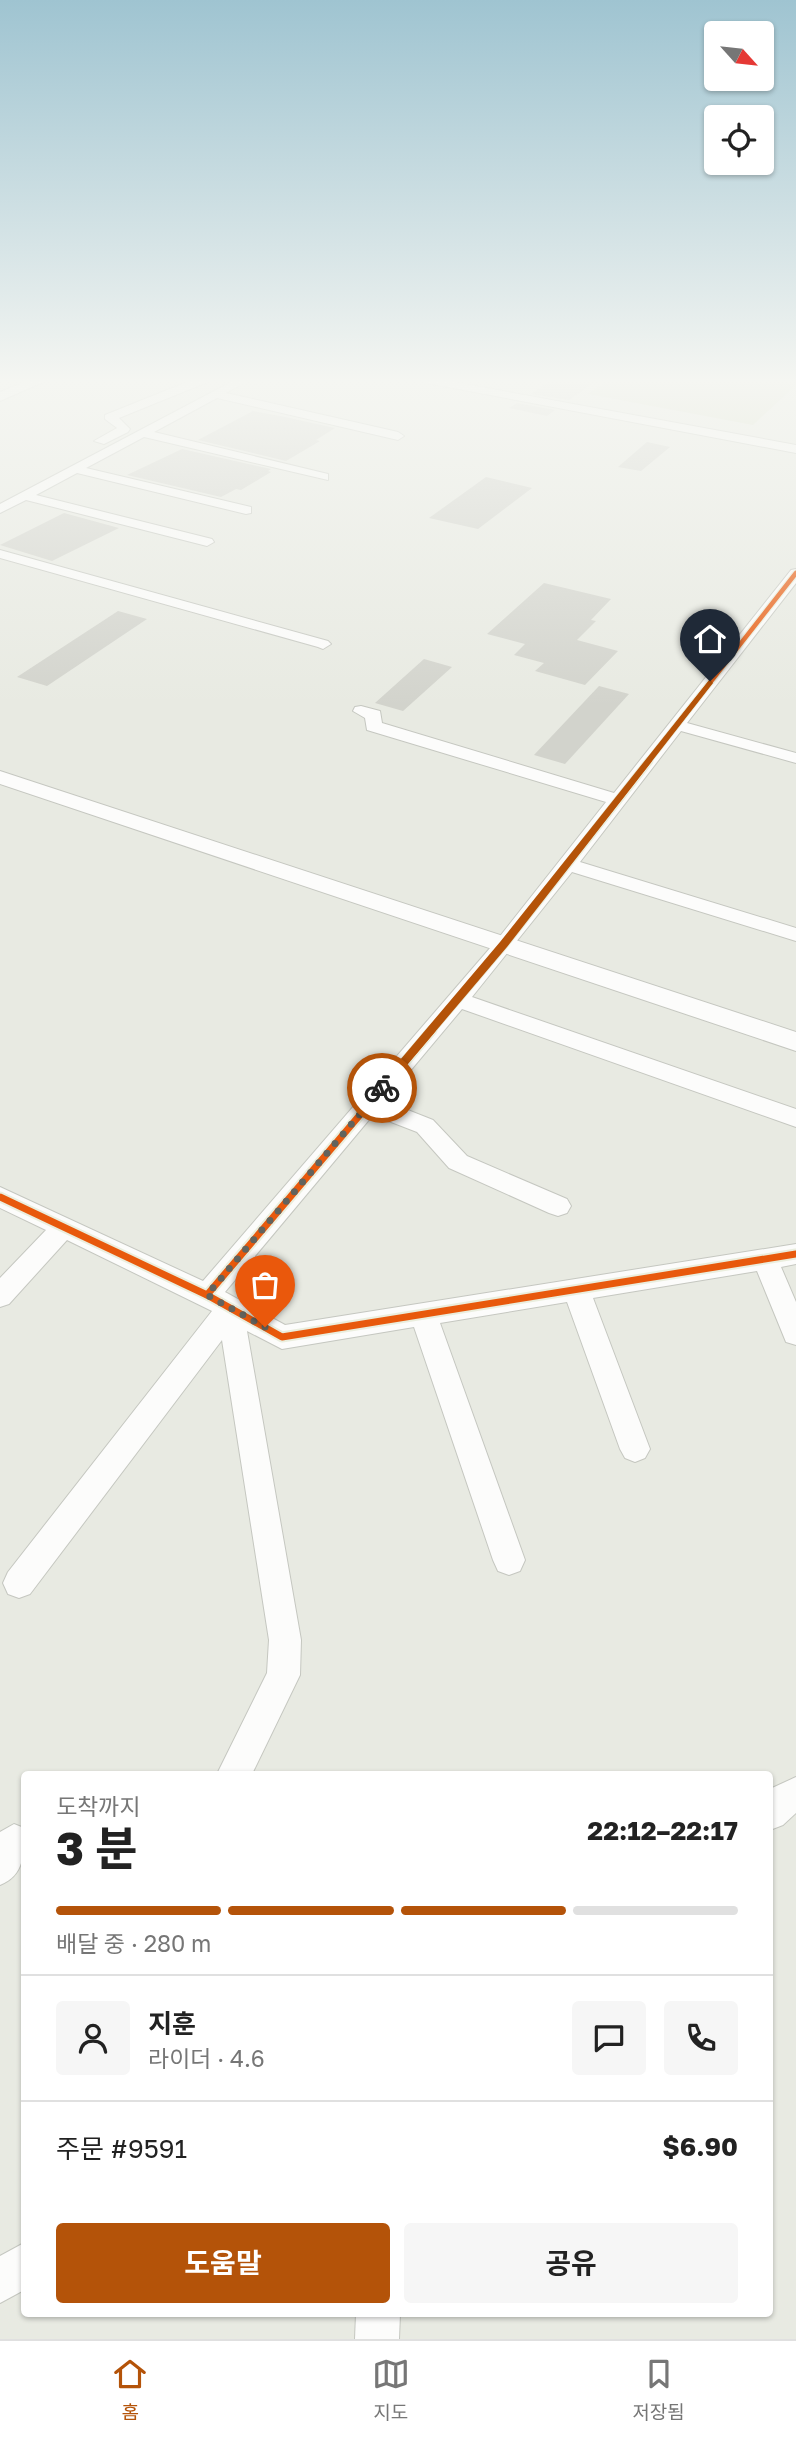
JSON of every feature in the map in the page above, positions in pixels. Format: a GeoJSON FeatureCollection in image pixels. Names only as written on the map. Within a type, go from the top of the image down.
{"type":"FeatureCollection","features":[{"type":"Feature","properties":{"kind":"main road"},"geometry":{"type":"LineString","coordinates":[[0,777],[796,1042]]}},
{"type":"Feature","properties":{"kind":"street"},"geometry":{"type":"LineString","coordinates":[[0,509],[39,488]]}},
{"type":"Feature","properties":{"kind":"street"},"geometry":{"type":"LineString","coordinates":[[154,488],[246,510]]}},
{"type":"Feature","properties":{"kind":"street"},"geometry":{"type":"LineString","coordinates":[[24,496],[206,542]]}},
{"type":"Feature","properties":{"kind":"street"},"geometry":{"type":"LineString","coordinates":[[0,554],[323,644]]}},
{"type":"Feature","properties":{"kind":"street"},"geometry":{"type":"LineString","coordinates":[[19,1583],[218,1301],[369,1104],[504,945],[796,573]]}},
{"type":"Feature","properties":{"kind":"street"},"geometry":{"type":"LineString","coordinates":[[361,711],[374,715],[373,726],[618,800]]}},
{"type":"Feature","properties":{"kind":"street"},"geometry":{"type":"LineString","coordinates":[[676,725],[796,758]]}},
{"type":"Feature","properties":{"kind":"street"},"geometry":{"type":"LineString","coordinates":[[567,864],[796,935]]}},
{"type":"Feature","properties":{"kind":"street"},"geometry":{"type":"LineString","coordinates":[[457,999],[796,1118]]}},
{"type":"Feature","properties":{"kind":"street"},"geometry":{"type":"LineString","coordinates":[[369,1104],[425,1126],[458,1162],[558,1206]]}},
{"type":"Feature","properties":{"kind":"street"},"geometry":{"type":"LineString","coordinates":[[0,1197],[218,1301],[282,1337],[796,1254]]}},
{"type":"Feature","properties":{"kind":"street"},"geometry":{"type":"LineString","coordinates":[[0,1296],[64,1227]]}},
{"type":"Feature","properties":{"kind":"street"},"geometry":{"type":"LineString","coordinates":[[765,1259],[796,1334]]}},
{"type":"Feature","properties":{"kind":"street"},"geometry":{"type":"LineString","coordinates":[[576,1289],[635,1449]]}},
{"type":"Feature","properties":{"kind":"street"},"geometry":{"type":"LineString","coordinates":[[218,1301],[285,1640],[283,1675],[235,1771]]}},
{"type":"Feature","properties":{"kind":"street"},"geometry":{"type":"LineString","coordinates":[[423,1314],[509,1560]]}},
{"type":"Feature","properties":{"kind":"street"},"geometry":{"type":"LineString","coordinates":[[773,1809],[784,1800],[796,1795]]}},
{"type":"Feature","properties":{"kind":"street"},"geometry":{"type":"LineString","coordinates":[[0,2281],[21,2267]]}},
{"type":"Feature","properties":{"kind":"street"},"geometry":{"type":"LineString","coordinates":[[377,2339],[378,2317]]}},
{"type":"Feature","properties":{"kind":"building"},"geometry":{"type":"Polygon","coordinates":[[[183,488],[244,488],[236,489],[221,497],[183,488]]]}},
{"type":"Feature","properties":{"kind":"building"},"geometry":{"type":"Polygon","coordinates":[[[470,488],[532,488],[478,529],[429,518],[470,488]]]}},
{"type":"Feature","properties":{"kind":"building"},"geometry":{"type":"Polygon","coordinates":[[[64,513],[119,528],[52,561],[0,545],[64,513]]]}},
{"type":"Feature","properties":{"kind":"building"},"geometry":{"type":"Polygon","coordinates":[[[544,583],[611,599],[591,620],[596,621],[577,640],[618,651],[585,685],[535,671],[544,663],[514,655],[525,644],[487,634],[544,583]]]}},
{"type":"Feature","properties":{"kind":"building"},"geometry":{"type":"Polygon","coordinates":[[[118,611],[147,619],[47,686],[17,677],[118,611]]]}},
{"type":"Feature","properties":{"kind":"building"},"geometry":{"type":"Polygon","coordinates":[[[424,659],[452,667],[403,711],[375,703],[424,659]]]}},
{"type":"Feature","properties":{"kind":"building"},"geometry":{"type":"Polygon","coordinates":[[[599,686],[629,694],[565,764],[534,755],[599,686]]]}},
{"type":"Feature","properties":{"kind":"cycle path"},"geometry":{"type":"LineString","coordinates":[[0,1197],[207,1295],[504,945],[796,573]]}},
{"type":"Feature","properties":{"kind":"cycle path"},"geometry":{"type":"LineString","coordinates":[[207,1295],[282,1337],[796,1254]]}},
{"type":"Feature","properties":{"kind":"way so far"},"geometry":{"type":"LineString","coordinates":[[265,1327],[207,1295],[382,1088]]}},
{"type":"Feature","properties":{"kind":"route"},"geometry":{"type":"LineString","coordinates":[[382,1088],[504,945],[710,681]]}}]}
